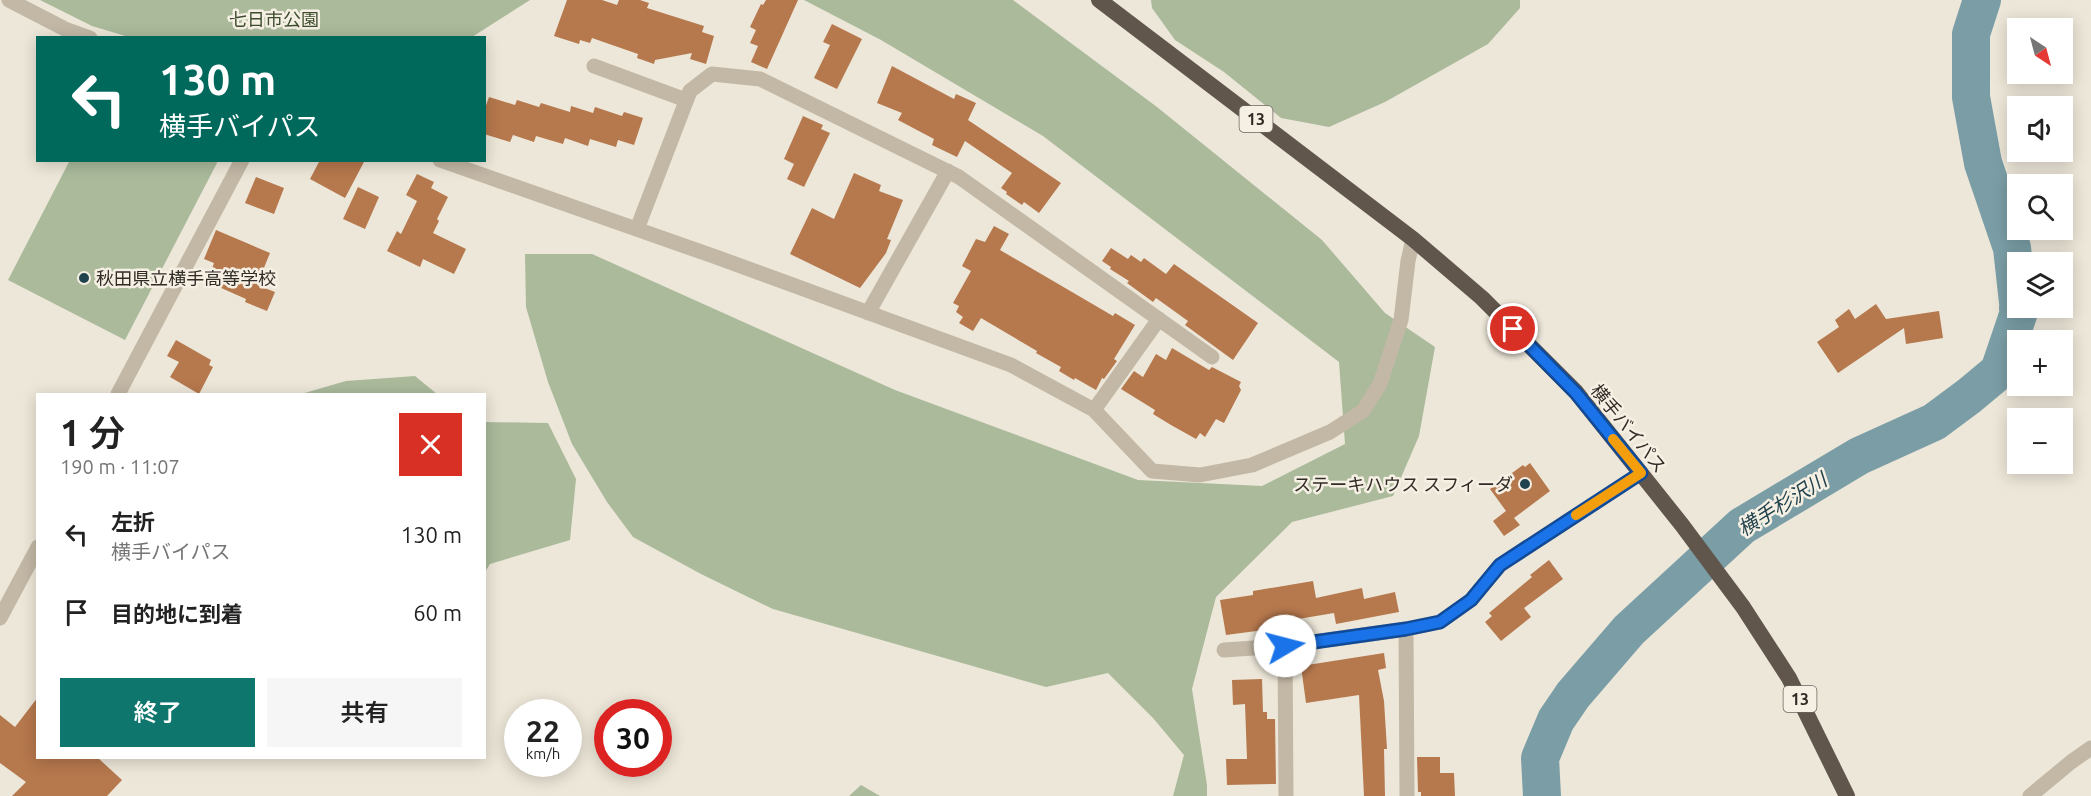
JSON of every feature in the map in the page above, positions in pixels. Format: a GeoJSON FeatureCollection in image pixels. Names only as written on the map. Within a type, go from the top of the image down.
{"type":"FeatureCollection","features":[{"type":"Feature","properties":{"kind":"highway","name":"横手バイパス"},"geometry":{"type":"LineString","coordinates":[[1099,0],[1413,239],[1482,298],[1576,393],[1682,525],[1743,607],[1789,678],[1847,796]]}},
{"type":"Feature","properties":{"kind":"street"},"geometry":{"type":"LineString","coordinates":[[9,0],[65,29],[84,36]]}},
{"type":"Feature","properties":{"kind":"street"},"geometry":{"type":"LineString","coordinates":[[594,66],[686,100]]}},
{"type":"Feature","properties":{"kind":"street"},"geometry":{"type":"LineString","coordinates":[[637,229],[690,91],[712,74],[760,79],[959,177],[1212,357]]}},
{"type":"Feature","properties":{"kind":"street"},"geometry":{"type":"LineString","coordinates":[[119,393],[241,162]]}},
{"type":"Feature","properties":{"kind":"street"},"geometry":{"type":"LineString","coordinates":[[446,162],[1011,365],[1094,410],[1152,471],[1200,475],[1252,465],[1330,432],[1363,411],[1380,384],[1401,320],[1413,239]]}},
{"type":"Feature","properties":{"kind":"street"},"geometry":{"type":"LineString","coordinates":[[868,313],[948,171]]}},
{"type":"Feature","properties":{"kind":"street"},"geometry":{"type":"LineString","coordinates":[[1094,410],[1159,319]]}},
{"type":"Feature","properties":{"kind":"street"},"geometry":{"type":"LineString","coordinates":[[1224,650],[1285,646],[1440,622],[1471,600],[1500,565],[1641,473]]}},
{"type":"Feature","properties":{"kind":"street"},"geometry":{"type":"LineString","coordinates":[[0,618],[36,551]]}},
{"type":"Feature","properties":{"kind":"street"},"geometry":{"type":"LineString","coordinates":[[1406,629],[1407,796]]}},
{"type":"Feature","properties":{"kind":"street"},"geometry":{"type":"LineString","coordinates":[[1285,646],[1286,796]]}},
{"type":"Feature","properties":{"kind":"street"},"geometry":{"type":"LineString","coordinates":[[2030,796],[2091,748]]}},
{"type":"Feature","properties":{"kind":"green space","name":"七日市公園"},"geometry":{"type":"Polygon","coordinates":[[[40,0],[530,0],[474,36],[125,36],[92,26],[40,0]]]}},
{"type":"Feature","properties":{"kind":"green space"},"geometry":{"type":"Polygon","coordinates":[[[804,0],[1013,0],[1157,107],[1322,240],[1385,313],[1435,347],[1419,436],[1393,496],[1292,522],[1216,597],[1192,689],[1207,796],[1173,796],[1184,755],[1153,718],[1108,673],[1046,687],[773,609],[701,574],[633,537],[607,502],[572,444],[548,382],[526,307],[525,254],[592,254],[895,390],[1138,480],[1262,486],[1345,444],[1339,362],[1043,136],[881,40],[804,0]]]}},
{"type":"Feature","properties":{"kind":"green space"},"geometry":{"type":"Polygon","coordinates":[[[1151,0],[1520,0],[1520,8],[1488,44],[1385,102],[1329,127],[1281,118],[1224,72],[1175,40],[1152,8],[1151,0]]]}},
{"type":"Feature","properties":{"kind":"green space"},"geometry":{"type":"Polygon","coordinates":[[[69,162],[217,162],[125,340],[8,280],[69,162]]]}},
{"type":"Feature","properties":{"kind":"green space"},"geometry":{"type":"Polygon","coordinates":[[[415,376],[436,393],[304,393],[346,381],[415,376]]]}},
{"type":"Feature","properties":{"kind":"green space"},"geometry":{"type":"Polygon","coordinates":[[[486,422],[548,423],[576,479],[570,540],[490,564],[486,570],[486,422]]]}},
{"type":"Feature","properties":{"kind":"green space"},"geometry":{"type":"Polygon","coordinates":[[[861,785],[880,796],[849,796],[861,785]]]}},
{"type":"Feature","properties":{"kind":"building"},"geometry":{"type":"Polygon","coordinates":[[[567,0],[602,0],[617,5],[619,0],[640,0],[649,3],[647,8],[704,26],[702,32],[714,36],[706,64],[690,59],[692,53],[655,60],[654,64],[637,58],[638,54],[592,38],[590,43],[580,40],[579,44],[554,36],[567,0]]]}},
{"type":"Feature","properties":{"kind":"building"},"geometry":{"type":"Polygon","coordinates":[[[766,0],[798,0],[767,69],[751,62],[758,46],[750,43],[756,30],[750,27],[761,4],[763,5],[766,0]]]}},
{"type":"Feature","properties":{"kind":"building"},"geometry":{"type":"Polygon","coordinates":[[[832,24],[862,39],[837,89],[814,78],[830,45],[823,42],[832,24]]]}},
{"type":"Feature","properties":{"kind":"building"},"geometry":{"type":"Polygon","coordinates":[[[892,66],[954,99],[956,94],[976,103],[968,120],[1061,183],[1039,213],[1024,202],[1022,205],[1001,188],[1012,173],[965,141],[957,157],[932,145],[934,139],[898,120],[902,113],[877,103],[892,66]]]}},
{"type":"Feature","properties":{"kind":"building"},"geometry":{"type":"Polygon","coordinates":[[[489,97],[515,105],[517,100],[539,107],[541,103],[570,112],[571,106],[593,113],[595,107],[622,116],[624,112],[643,118],[634,145],[618,140],[616,147],[590,139],[588,146],[565,138],[563,144],[536,136],[534,142],[513,135],[510,142],[486,135],[486,105],[489,97]]]}},
{"type":"Feature","properties":{"kind":"building"},"geometry":{"type":"Polygon","coordinates":[[[803,116],[823,125],[821,129],[830,133],[804,187],[787,179],[794,164],[784,159],[803,116]]]}},
{"type":"Feature","properties":{"kind":"building"},"geometry":{"type":"Polygon","coordinates":[[[319,162],[364,162],[345,198],[310,179],[319,162]]]}},
{"type":"Feature","properties":{"kind":"building"},"geometry":{"type":"Polygon","coordinates":[[[854,173],[881,185],[879,191],[903,200],[887,239],[891,240],[886,253],[860,288],[790,254],[812,208],[834,219],[854,173]]]}},
{"type":"Feature","properties":{"kind":"building"},"geometry":{"type":"Polygon","coordinates":[[[417,174],[434,182],[431,188],[448,197],[433,233],[466,249],[454,274],[423,259],[420,267],[387,251],[397,231],[401,234],[417,201],[406,195],[417,174]]]}},
{"type":"Feature","properties":{"kind":"building"},"geometry":{"type":"Polygon","coordinates":[[[256,177],[284,188],[274,214],[245,203],[256,177]]]}},
{"type":"Feature","properties":{"kind":"building"},"geometry":{"type":"Polygon","coordinates":[[[358,187],[379,197],[365,229],[343,219],[358,187]]]}},
{"type":"Feature","properties":{"kind":"building"},"geometry":{"type":"Polygon","coordinates":[[[994,226],[1009,234],[1000,250],[1113,316],[1115,313],[1135,325],[1114,359],[1117,361],[1104,379],[1102,378],[1096,390],[1059,371],[1061,367],[981,318],[973,331],[959,323],[963,317],[956,312],[959,306],[953,303],[971,271],[962,266],[976,239],[985,242],[994,226]]]}},
{"type":"Feature","properties":{"kind":"building"},"geometry":{"type":"Polygon","coordinates":[[[216,230],[270,253],[257,285],[275,292],[267,311],[219,287],[225,274],[212,269],[214,263],[204,259],[216,230]]]}},
{"type":"Feature","properties":{"kind":"building"},"geometry":{"type":"Polygon","coordinates":[[[1111,248],[1128,259],[1131,255],[1141,262],[1144,258],[1166,274],[1174,264],[1258,323],[1233,360],[1185,325],[1188,321],[1156,298],[1153,302],[1127,283],[1129,281],[1110,269],[1111,267],[1102,261],[1111,248]]]}},
{"type":"Feature","properties":{"kind":"building"},"geometry":{"type":"Polygon","coordinates":[[[1876,304],[1886,319],[1939,311],[1943,338],[1906,344],[1904,328],[1838,373],[1817,342],[1839,327],[1835,320],[1849,309],[1855,319],[1876,304]]]}},
{"type":"Feature","properties":{"kind":"building"},"geometry":{"type":"Polygon","coordinates":[[[176,340],[211,360],[209,365],[213,367],[200,393],[170,377],[179,362],[167,356],[176,340]]]}},
{"type":"Feature","properties":{"kind":"building"},"geometry":{"type":"Polygon","coordinates":[[[1172,348],[1209,370],[1212,367],[1241,382],[1239,386],[1241,390],[1224,423],[1216,419],[1205,437],[1200,433],[1196,439],[1171,425],[1153,414],[1155,410],[1121,389],[1134,371],[1143,377],[1156,354],[1166,360],[1172,348]]]}},
{"type":"Feature","properties":{"kind":"building","name":"ステーキハウス スフィーダ"},"geometry":{"type":"Polygon","coordinates":[[[1530,463],[1550,491],[1514,518],[1520,525],[1504,536],[1493,521],[1506,511],[1490,489],[1523,465],[1525,467],[1530,463]]]}},
{"type":"Feature","properties":{"kind":"building"},"geometry":{"type":"Polygon","coordinates":[[[1549,560],[1563,579],[1524,608],[1531,617],[1501,641],[1485,622],[1492,616],[1489,613],[1549,560]]]}},
{"type":"Feature","properties":{"kind":"building"},"geometry":{"type":"Polygon","coordinates":[[[1313,581],[1316,598],[1362,588],[1364,599],[1395,592],[1399,612],[1336,624],[1334,613],[1263,625],[1264,630],[1226,635],[1220,600],[1253,595],[1253,591],[1313,581]]]}},
{"type":"Feature","properties":{"kind":"building"},"geometry":{"type":"Polygon","coordinates":[[[1384,653],[1386,668],[1378,670],[1384,701],[1387,749],[1384,749],[1385,796],[1364,796],[1359,695],[1306,703],[1301,666],[1384,653]]]}},
{"type":"Feature","properties":{"kind":"building"},"geometry":{"type":"Polygon","coordinates":[[[1262,679],[1263,712],[1267,712],[1267,719],[1275,719],[1276,784],[1227,785],[1226,759],[1247,759],[1245,704],[1233,705],[1232,680],[1262,679]]]}},
{"type":"Feature","properties":{"kind":"building"},"geometry":{"type":"Polygon","coordinates":[[[36,700],[36,759],[99,759],[122,780],[107,796],[12,796],[26,782],[0,763],[0,715],[15,727],[36,700]]]}},
{"type":"Feature","properties":{"kind":"building"},"geometry":{"type":"Polygon","coordinates":[[[1417,757],[1440,757],[1440,773],[1454,773],[1455,796],[1421,796],[1421,792],[1418,792],[1417,757]]]}},
{"type":"Feature","properties":{"kind":"waterway","name":"横手杉沢川"},"geometry":{"type":"LineString","coordinates":[[1982,0],[1971,34],[1971,97],[1983,163],[2012,252]]}},
{"type":"Feature","properties":{"kind":"waterway","name":"横手杉沢川"},"geometry":{"type":"LineString","coordinates":[[1542,796],[1540,758],[1556,720],[1573,695],[1629,630],[1742,526],[1859,456],[1934,422],[1969,396],[1999,371],[2017,318]]}},
{"type":"Feature","properties":{"kind":"slow traffic"},"geometry":{"type":"LineString","coordinates":[[1576,515],[1641,473],[1613,439]]}},
{"type":"Feature","properties":{"kind":"place","name":"秋田県立横手高等学校"},"geometry":{"type":"Point","coordinates":[84,278]}},
{"type":"Feature","properties":{"kind":"place","name":"ステーキハウス スフィーダ"},"geometry":{"type":"Point","coordinates":[1525,484]}},
{"type":"Feature","properties":{"kind":"route"},"geometry":{"type":"LineString","coordinates":[[1285,646],[1440,622],[1471,600],[1500,565],[1641,473],[1576,393],[1513,329]]}}]}
